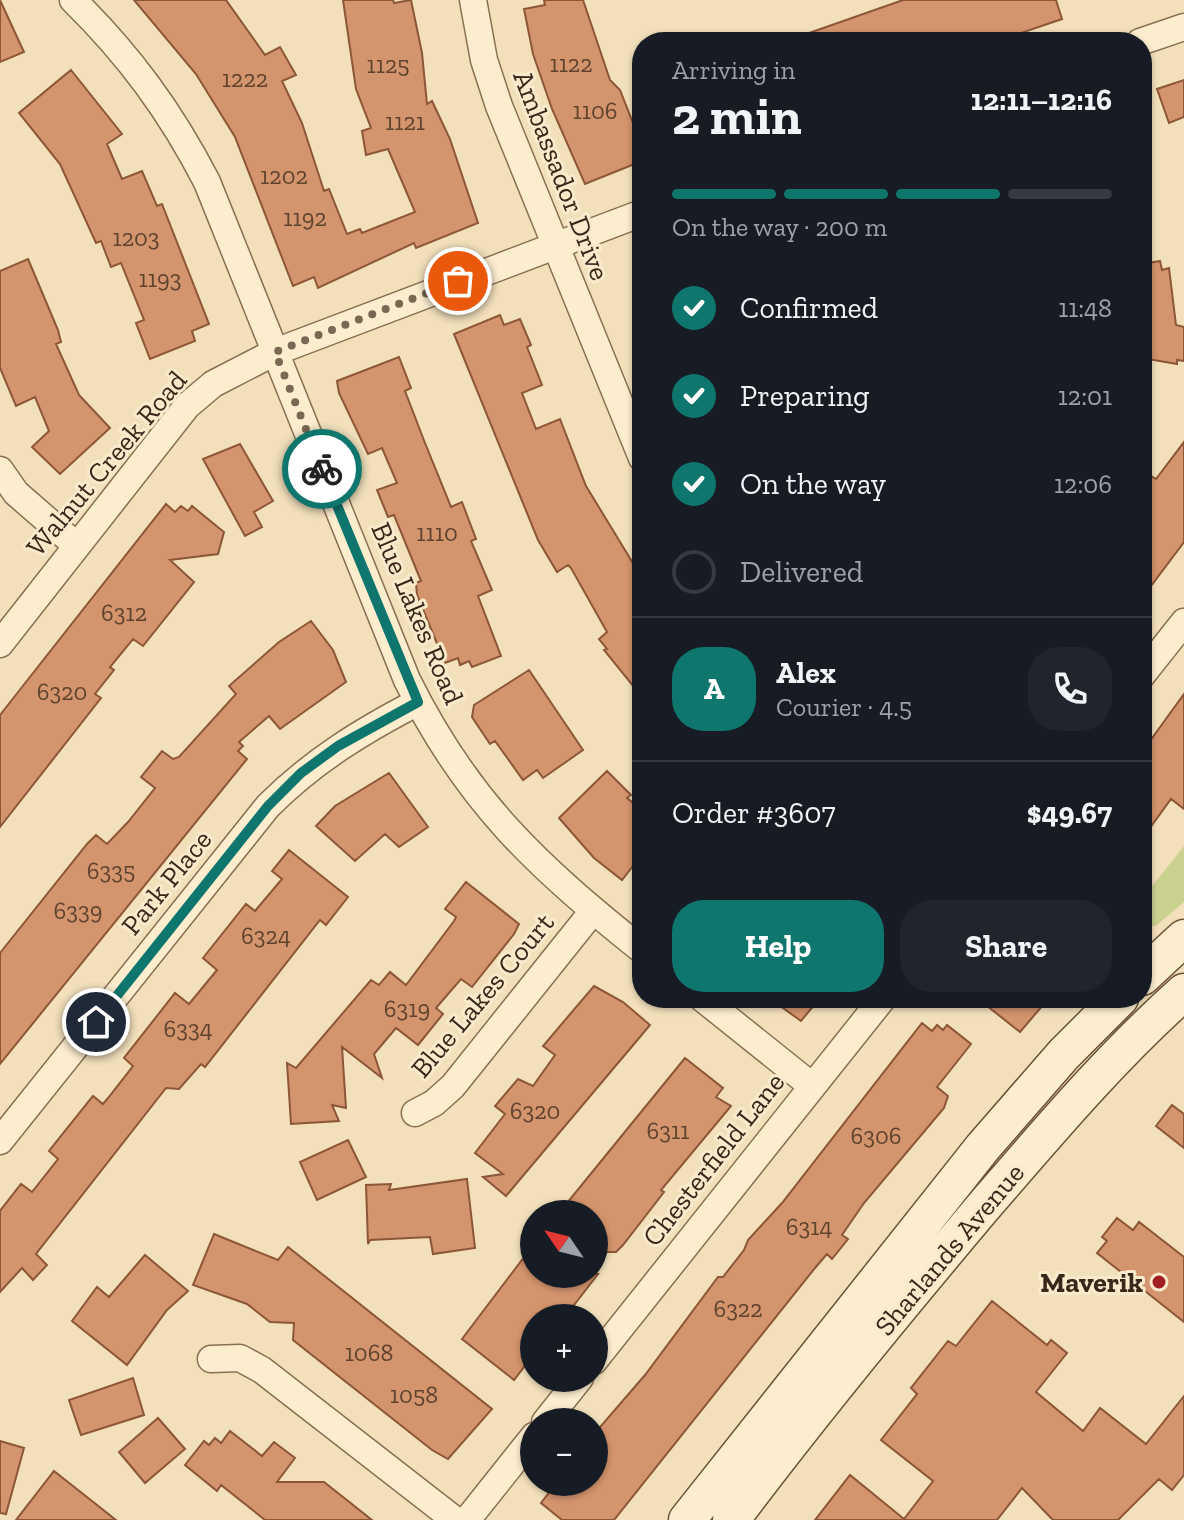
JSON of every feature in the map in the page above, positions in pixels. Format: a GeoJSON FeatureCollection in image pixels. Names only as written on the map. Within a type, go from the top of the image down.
{"type":"FeatureCollection","features":[{"type":"Feature","properties":{"kind":"main road","name":"Sharlands Avenue"},"geometry":{"type":"LineString","coordinates":[[1152,967],[1184,938]]}},
{"type":"Feature","properties":{"kind":"main road","name":"Sharlands Avenue"},"geometry":{"type":"LineString","coordinates":[[731,1520],[854,1363],[1028,1155],[1096,1079],[1181,999]]}},
{"type":"Feature","properties":{"kind":"main road","name":"Sharlands Avenue"},"geometry":{"type":"LineString","coordinates":[[687,1520],[983,1147],[1064,1054],[1110,1008]]}},
{"type":"Feature","properties":{"kind":"street","name":"Blue Lakes Road"},"geometry":{"type":"LineString","coordinates":[[73,0],[116,42],[181,130],[207,182],[418,702],[447,753],[481,801],[519,845],[632,942]]}},
{"type":"Feature","properties":{"kind":"street","name":"Ambassador Drive"},"geometry":{"type":"LineString","coordinates":[[473,0],[484,60],[495,95],[632,434]]}},
{"type":"Feature","properties":{"kind":"street"},"geometry":{"type":"LineString","coordinates":[[1152,38],[1184,27]]}},
{"type":"Feature","properties":{"kind":"street","name":"Walnut Creek Road"},"geometry":{"type":"LineString","coordinates":[[0,644],[187,406],[213,384],[275,352],[632,217]]}},
{"type":"Feature","properties":{"kind":"street"},"geometry":{"type":"LineString","coordinates":[[0,470],[23,500],[77,546]]}},
{"type":"Feature","properties":{"kind":"street"},"geometry":{"type":"LineString","coordinates":[[1152,662],[1184,622]]}},
{"type":"Feature","properties":{"kind":"street","name":"Park Place"},"geometry":{"type":"LineString","coordinates":[[0,1141],[268,806],[301,773],[338,746],[418,702]]}},
{"type":"Feature","properties":{"kind":"street","name":"Blue Lakes Court"},"geometry":{"type":"LineString","coordinates":[[415,1113],[434,1103],[453,1086],[593,911]]}},
{"type":"Feature","properties":{"kind":"street"},"geometry":{"type":"LineString","coordinates":[[1152,987],[1181,999]]}},
{"type":"Feature","properties":{"kind":"street"},"geometry":{"type":"LineString","coordinates":[[714,1008],[812,1086]]}},
{"type":"Feature","properties":{"kind":"street","name":"Chesterfield Lane"},"geometry":{"type":"LineString","coordinates":[[608,1343],[875,1008]]}},
{"type":"Feature","properties":{"kind":"street"},"geometry":{"type":"LineString","coordinates":[[211,1359],[240,1358],[262,1370],[455,1520]]}},
{"type":"Feature","properties":{"kind":"street"},"geometry":{"type":"LineString","coordinates":[[556,1408],[569,1392]]}},
{"type":"Feature","properties":{"kind":"street"},"geometry":{"type":"LineString","coordinates":[[467,1520],[520,1454]]}},
{"type":"Feature","properties":{"kind":"green space"},"geometry":{"type":"Polygon","coordinates":[[[1184,846],[1184,902],[1152,926],[1152,886],[1184,846]]]}},
{"type":"Feature","properties":{"kind":"building"},"geometry":{"type":"Polygon","coordinates":[[[0,0],[24,52],[0,62],[0,0]]]}},
{"type":"Feature","properties":{"kind":"building"},"geometry":{"type":"Polygon","coordinates":[[[134,0],[226,0],[265,55],[280,47],[296,75],[282,81],[302,123],[324,191],[329,189],[347,234],[360,229],[362,233],[415,212],[388,149],[366,155],[362,131],[371,128],[356,89],[343,0],[393,0],[394,3],[411,0],[422,53],[427,104],[432,101],[450,139],[478,223],[416,248],[414,243],[318,288],[314,277],[293,286],[235,137],[196,74],[134,0]]]}},
{"type":"Feature","properties":{"kind":"building"},"geometry":{"type":"Polygon","coordinates":[[[544,0],[583,0],[610,80],[620,90],[632,121],[632,165],[585,184],[552,109],[533,54],[524,9],[545,5],[544,0]]]}},
{"type":"Feature","properties":{"kind":"building"},"geometry":{"type":"Polygon","coordinates":[[[903,0],[1056,0],[1062,19],[1024,32],[812,32],[903,0]]]}},
{"type":"Feature","properties":{"kind":"building"},"geometry":{"type":"Polygon","coordinates":[[[71,70],[122,134],[107,144],[122,179],[142,171],[157,206],[162,204],[209,324],[192,331],[195,341],[150,359],[136,323],[144,320],[121,263],[111,267],[101,241],[96,243],[60,164],[19,113],[71,70]]]}},
{"type":"Feature","properties":{"kind":"building"},"geometry":{"type":"Polygon","coordinates":[[[1184,80],[1184,117],[1169,123],[1157,89],[1184,80]]]}},
{"type":"Feature","properties":{"kind":"building"},"geometry":{"type":"Polygon","coordinates":[[[28,259],[58,330],[61,342],[56,344],[79,395],[110,428],[60,474],[32,447],[49,431],[35,397],[16,406],[0,368],[0,271],[28,259]]]}},
{"type":"Feature","properties":{"kind":"building"},"geometry":{"type":"Polygon","coordinates":[[[1160,261],[1162,270],[1169,268],[1176,325],[1184,327],[1184,361],[1177,360],[1177,364],[1152,360],[1152,262],[1160,261]]]}},
{"type":"Feature","properties":{"kind":"building"},"geometry":{"type":"Polygon","coordinates":[[[500,315],[504,325],[520,319],[542,385],[522,393],[536,429],[560,419],[586,486],[632,562],[632,685],[604,650],[607,649],[599,639],[607,632],[571,568],[568,565],[557,572],[538,540],[454,334],[500,315]]]}},
{"type":"Feature","properties":{"kind":"building"},"geometry":{"type":"Polygon","coordinates":[[[399,357],[411,388],[405,391],[425,443],[451,507],[462,502],[476,539],[471,541],[492,590],[478,596],[501,656],[472,667],[469,661],[460,665],[458,658],[445,663],[417,595],[416,583],[421,581],[394,515],[388,517],[377,490],[397,483],[382,448],[368,454],[339,393],[337,381],[399,357]]]}},
{"type":"Feature","properties":{"kind":"building"},"geometry":{"type":"Polygon","coordinates":[[[1184,442],[1184,542],[1152,585],[1152,477],[1156,479],[1184,442]]]}},
{"type":"Feature","properties":{"kind":"building"},"geometry":{"type":"Polygon","coordinates":[[[240,444],[273,501],[254,512],[262,527],[245,536],[203,459],[240,444]]]}},
{"type":"Feature","properties":{"kind":"building"},"geometry":{"type":"Polygon","coordinates":[[[166,504],[175,512],[181,506],[188,511],[192,506],[224,532],[218,554],[170,560],[194,582],[143,646],[133,639],[110,667],[114,670],[95,694],[101,698],[0,827],[0,715],[166,504]]]}},
{"type":"Feature","properties":{"kind":"building"},"geometry":{"type":"Polygon","coordinates":[[[311,621],[333,650],[346,682],[280,729],[269,716],[239,742],[243,746],[238,751],[247,759],[0,1064],[0,953],[87,844],[96,835],[107,844],[128,822],[155,788],[141,777],[162,751],[173,759],[179,757],[236,694],[229,686],[279,642],[311,621]]]}},
{"type":"Feature","properties":{"kind":"building"},"geometry":{"type":"Polygon","coordinates":[[[529,670],[583,750],[543,778],[537,770],[523,780],[495,741],[490,744],[472,717],[474,705],[529,670]]]}},
{"type":"Feature","properties":{"kind":"building"},"geometry":{"type":"Polygon","coordinates":[[[1184,694],[1184,809],[1171,799],[1152,825],[1152,738],[1184,694]]]}},
{"type":"Feature","properties":{"kind":"building"},"geometry":{"type":"Polygon","coordinates":[[[607,771],[631,795],[627,798],[632,802],[632,867],[622,880],[594,858],[559,818],[607,771]]]}},
{"type":"Feature","properties":{"kind":"building"},"geometry":{"type":"Polygon","coordinates":[[[389,773],[428,827],[399,847],[385,834],[355,861],[316,826],[335,806],[389,773]]]}},
{"type":"Feature","properties":{"kind":"building"},"geometry":{"type":"Polygon","coordinates":[[[289,850],[348,897],[326,925],[320,920],[205,1067],[201,1064],[179,1089],[166,1088],[36,1254],[47,1265],[33,1280],[22,1268],[0,1292],[0,1211],[21,1184],[32,1192],[58,1159],[49,1151],[93,1096],[103,1104],[108,1098],[133,1066],[124,1058],[175,993],[189,1004],[217,970],[203,958],[246,904],[255,911],[282,879],[272,871],[289,850]]]}},
{"type":"Feature","properties":{"kind":"building"},"geometry":{"type":"Polygon","coordinates":[[[466,882],[519,924],[514,934],[472,987],[461,979],[436,1008],[443,1014],[418,1045],[396,1028],[374,1054],[382,1078],[342,1047],[346,1108],[332,1105],[339,1121],[291,1124],[287,1063],[296,1068],[371,980],[379,985],[390,972],[406,985],[454,921],[456,917],[445,909],[466,882]]]}},
{"type":"Feature","properties":{"kind":"building"},"geometry":{"type":"Polygon","coordinates":[[[594,986],[623,1002],[650,1025],[506,1196],[483,1177],[503,1174],[475,1153],[505,1114],[495,1106],[518,1079],[533,1086],[555,1055],[543,1046],[594,986]]]}},
{"type":"Feature","properties":{"kind":"building"},"geometry":{"type":"Polygon","coordinates":[[[783,1008],[812,1008],[801,1021],[783,1008]]]}},
{"type":"Feature","properties":{"kind":"building"},"geometry":{"type":"Polygon","coordinates":[[[990,1008],[1040,1008],[1020,1032],[990,1008]]]}},
{"type":"Feature","properties":{"kind":"building"},"geometry":{"type":"Polygon","coordinates":[[[922,1023],[932,1031],[937,1025],[943,1030],[947,1025],[971,1044],[937,1087],[948,1096],[944,1108],[864,1203],[842,1235],[848,1239],[832,1259],[827,1254],[815,1268],[614,1520],[562,1520],[541,1503],[546,1496],[608,1496],[608,1418],[645,1375],[718,1277],[723,1277],[748,1240],[782,1203],[922,1023]]]}},
{"type":"Feature","properties":{"kind":"building"},"geometry":{"type":"Polygon","coordinates":[[[685,1058],[723,1088],[716,1097],[731,1106],[661,1190],[664,1192],[616,1252],[608,1252],[608,1200],[569,1200],[685,1058]]]}},
{"type":"Feature","properties":{"kind":"building"},"geometry":{"type":"Polygon","coordinates":[[[1172,1105],[1184,1114],[1184,1148],[1156,1126],[1172,1105]]]}},
{"type":"Feature","properties":{"kind":"building"},"geometry":{"type":"Polygon","coordinates":[[[348,1140],[366,1177],[317,1200],[300,1162],[348,1140]]]}},
{"type":"Feature","properties":{"kind":"building"},"geometry":{"type":"Polygon","coordinates":[[[467,1179],[475,1248],[433,1254],[430,1237],[370,1240],[368,1244],[366,1185],[391,1184],[389,1190],[467,1179]]]}},
{"type":"Feature","properties":{"kind":"building","name":"Maverik"},"geometry":{"type":"Polygon","coordinates":[[[1117,1218],[1133,1230],[1139,1222],[1184,1257],[1184,1322],[1097,1253],[1107,1241],[1102,1237],[1117,1218]]]}},
{"type":"Feature","properties":{"kind":"building"},"geometry":{"type":"Polygon","coordinates":[[[214,1234],[278,1260],[288,1247],[492,1409],[448,1459],[432,1450],[293,1340],[294,1323],[270,1322],[247,1304],[193,1285],[214,1234]]]}},
{"type":"Feature","properties":{"kind":"building"},"geometry":{"type":"Polygon","coordinates":[[[145,1255],[188,1291],[167,1310],[127,1365],[72,1321],[97,1287],[109,1297],[145,1255]]]}},
{"type":"Feature","properties":{"kind":"building"},"geometry":{"type":"Polygon","coordinates":[[[520,1262],[520,1288],[587,1288],[575,1304],[520,1304],[520,1372],[514,1380],[462,1339],[520,1262]]]}},
{"type":"Feature","properties":{"kind":"building"},"geometry":{"type":"Polygon","coordinates":[[[992,1301],[1047,1345],[1051,1340],[1067,1353],[1036,1392],[1083,1431],[1100,1408],[1146,1444],[1184,1396],[1184,1475],[1172,1490],[1159,1479],[1118,1520],[1053,1520],[1022,1488],[997,1520],[815,1520],[850,1475],[904,1519],[933,1481],[881,1440],[917,1394],[911,1388],[948,1341],[956,1346],[992,1301]]]}},
{"type":"Feature","properties":{"kind":"building"},"geometry":{"type":"Polygon","coordinates":[[[133,1378],[144,1415],[81,1435],[69,1400],[133,1378]]]}},
{"type":"Feature","properties":{"kind":"building"},"geometry":{"type":"Polygon","coordinates":[[[158,1418],[185,1449],[145,1483],[119,1452],[158,1418]]]}},
{"type":"Feature","properties":{"kind":"building"},"geometry":{"type":"Polygon","coordinates":[[[230,1431],[262,1456],[274,1442],[295,1458],[277,1482],[324,1482],[372,1520],[265,1520],[221,1485],[217,1491],[185,1465],[204,1441],[209,1445],[215,1438],[221,1443],[230,1431]]]}},
{"type":"Feature","properties":{"kind":"building"},"geometry":{"type":"Polygon","coordinates":[[[0,1441],[24,1448],[6,1514],[0,1513],[0,1441]]]}},
{"type":"Feature","properties":{"kind":"building"},"geometry":{"type":"Polygon","coordinates":[[[54,1471],[116,1520],[16,1520],[54,1471]]]}},
{"type":"Feature","properties":{"kind":"way so far"},"geometry":{"type":"LineString","coordinates":[[322,469],[275,352],[458,281]]}},
{"type":"Feature","properties":{"kind":"place","name":"Maverik"},"geometry":{"type":"Point","coordinates":[1159,1282]}},
{"type":"Feature","properties":{"kind":"route"},"geometry":{"type":"LineString","coordinates":[[96,1022],[268,806],[301,773],[338,746],[418,702],[322,469]]}}]}
